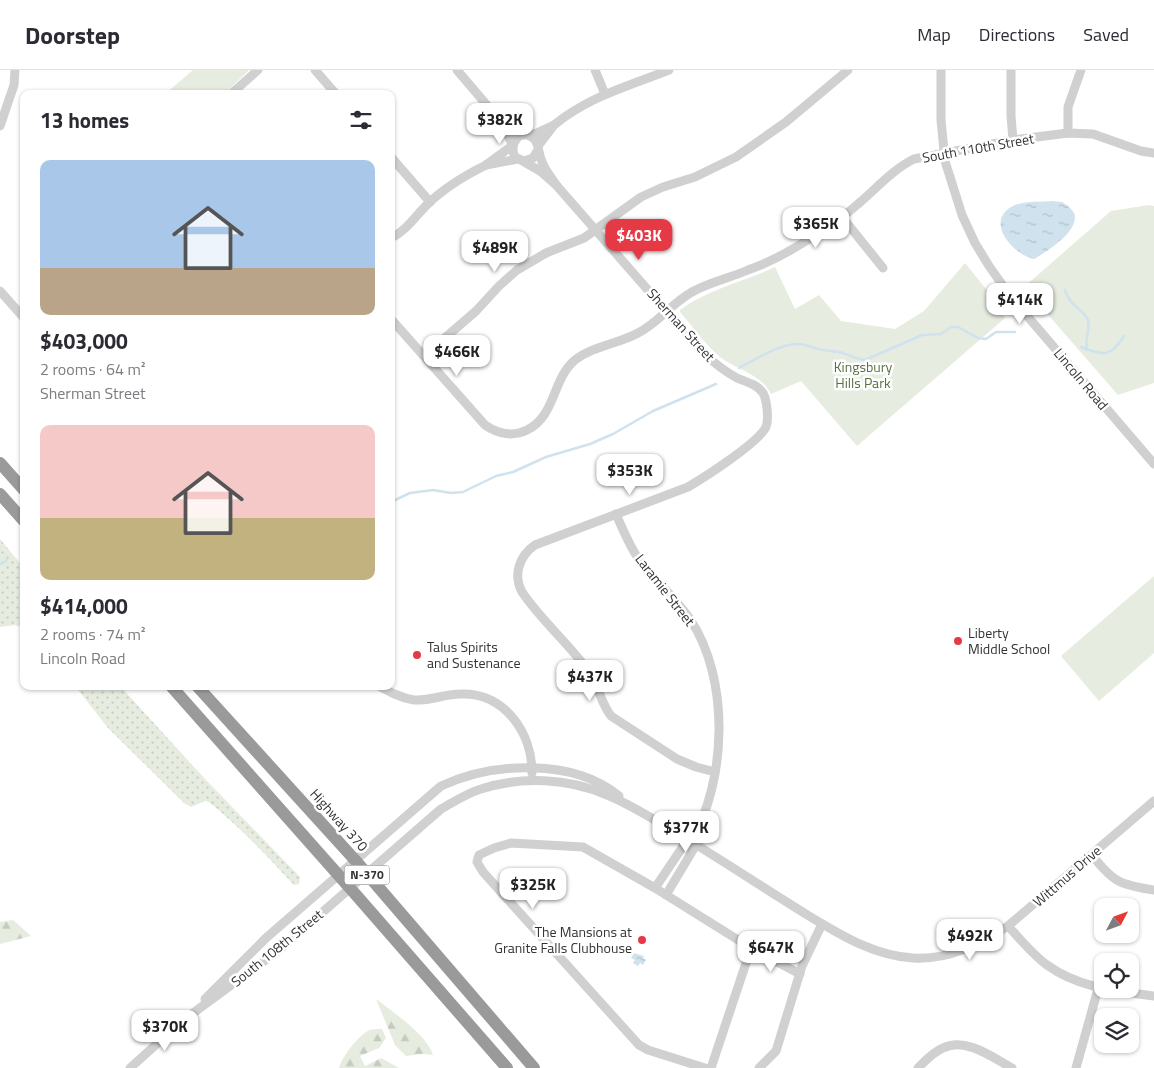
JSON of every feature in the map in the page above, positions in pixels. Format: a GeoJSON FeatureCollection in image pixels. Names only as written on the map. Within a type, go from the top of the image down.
{"type":"FeatureCollection","features":[{"type":"Feature","properties":{"kind":"highway"},"geometry":{"type":"LineString","coordinates":[[0,463],[20,486]]}},
{"type":"Feature","properties":{"kind":"highway"},"geometry":{"type":"LineString","coordinates":[[0,494],[20,516]]}},
{"type":"Feature","properties":{"kind":"highway","name":"N-370"},"geometry":{"type":"LineString","coordinates":[[175,690],[338,874],[506,1068]]}},
{"type":"Feature","properties":{"kind":"highway","name":"Highway 370"},"geometry":{"type":"LineString","coordinates":[[201,690],[355,860],[534,1068]]}},
{"type":"Feature","properties":{"kind":"street"},"geometry":{"type":"LineString","coordinates":[[0,126],[14,85],[15,70]]}},
{"type":"Feature","properties":{"kind":"street"},"geometry":{"type":"LineString","coordinates":[[315,70],[332,90]]}},
{"type":"Feature","properties":{"kind":"street"},"geometry":{"type":"LineString","coordinates":[[457,70],[506,131],[514,154],[519,160]]}},
{"type":"Feature","properties":{"kind":"street"},"geometry":{"type":"LineString","coordinates":[[595,70],[605,94]]}},
{"type":"Feature","properties":{"kind":"street"},"geometry":{"type":"LineString","coordinates":[[395,235],[402,231],[430,202],[457,181],[486,165],[512,146],[517,138],[554,125],[576,108],[605,94],[668,70]]}},
{"type":"Feature","properties":{"kind":"street"},"geometry":{"type":"LineString","coordinates":[[395,324],[424,356],[476,311],[499,286],[518,270],[546,254],[579,241],[641,197],[707,172],[750,148],[796,114],[848,70]]}},
{"type":"Feature","properties":{"kind":"street","name":"Lincoln Road"},"geometry":{"type":"LineString","coordinates":[[941,70],[941,120],[944,153],[951,184],[962,215],[975,242],[996,277],[1011,297],[1154,464]]}},
{"type":"Feature","properties":{"kind":"street"},"geometry":{"type":"LineString","coordinates":[[1011,70],[1013,140]]}},
{"type":"Feature","properties":{"kind":"street"},"geometry":{"type":"LineString","coordinates":[[1068,133],[1068,107],[1081,70]]}},
{"type":"Feature","properties":{"kind":"street"},"geometry":{"type":"LineString","coordinates":[[235,90],[255,72]]}},
{"type":"Feature","properties":{"kind":"street"},"geometry":{"type":"LineString","coordinates":[[491,110],[510,126],[536,140],[538,148]]}},
{"type":"Feature","properties":{"kind":"street"},"geometry":{"type":"LineString","coordinates":[[486,165],[519,160],[528,161],[533,158],[554,125]]}},
{"type":"Feature","properties":{"kind":"street","name":"South 110th Street"},"geometry":{"type":"LineString","coordinates":[[424,356],[485,426],[506,434],[520,433],[542,420],[560,379],[575,360],[591,351],[636,334],[654,323],[692,292],[749,270],[793,249],[842,217],[907,162],[914,159],[1013,140],[1068,133],[1093,134],[1141,151],[1154,153]]}},
{"type":"Feature","properties":{"kind":"street","name":"Sherman Street"},"geometry":{"type":"LineString","coordinates":[[538,148],[544,167],[557,186]]}},
{"type":"Feature","properties":{"kind":"street","name":"Sherman Street"},"geometry":{"type":"LineString","coordinates":[[519,160],[540,171],[557,186],[703,352],[737,378],[754,384],[763,393],[767,410],[766,426],[756,438],[706,477],[688,487],[616,514]]}},
{"type":"Feature","properties":{"kind":"street"},"geometry":{"type":"LineString","coordinates":[[395,162],[430,202]]}},
{"type":"Feature","properties":{"kind":"street"},"geometry":{"type":"LineString","coordinates":[[842,217],[883,268]]}},
{"type":"Feature","properties":{"kind":"street"},"geometry":{"type":"LineString","coordinates":[[0,291],[20,314]]}},
{"type":"Feature","properties":{"kind":"street"},"geometry":{"type":"LineString","coordinates":[[616,514],[532,546],[522,559],[518,576],[519,586],[525,597],[590,673],[611,716],[677,759],[715,772]]}},
{"type":"Feature","properties":{"kind":"street","name":"Laramie Street"},"geometry":{"type":"LineString","coordinates":[[616,514],[626,538],[637,556],[687,615],[705,648],[713,672],[719,738],[715,772],[700,825],[692,842]]}},
{"type":"Feature","properties":{"kind":"street"},"geometry":{"type":"LineString","coordinates":[[386,690],[400,697],[413,700],[426,700],[453,694],[478,695],[500,705],[510,713],[523,732],[528,744],[532,781]]}},
{"type":"Feature","properties":{"kind":"street","name":"Wittmus Drive"},"geometry":{"type":"LineString","coordinates":[[338,874],[441,786],[459,778],[497,771],[532,768],[566,771],[591,778],[609,788],[630,806]]}},
{"type":"Feature","properties":{"kind":"street","name":"Wittmus Drive"},"geometry":{"type":"LineString","coordinates":[[366,874],[441,810],[462,797],[480,789],[500,784],[521,781],[548,781],[607,794],[692,842],[822,924],[878,953],[912,958],[936,957],[960,952],[987,940],[1008,926],[1154,801]]}},
{"type":"Feature","properties":{"kind":"street"},"geometry":{"type":"LineString","coordinates":[[656,888],[692,842]]}},
{"type":"Feature","properties":{"kind":"street"},"geometry":{"type":"LineString","coordinates":[[666,895],[692,842]]}},
{"type":"Feature","properties":{"kind":"street"},"geometry":{"type":"LineString","coordinates":[[705,1068],[648,1050],[639,1045],[483,872],[477,862],[479,855],[511,843],[583,847],[656,888],[752,948],[800,974]]}},
{"type":"Feature","properties":{"kind":"street"},"geometry":{"type":"LineString","coordinates":[[1092,855],[1107,873],[1120,883],[1130,887],[1154,890]]}},
{"type":"Feature","properties":{"kind":"street","name":"South 108th Street"},"geometry":{"type":"LineString","coordinates":[[130,1068],[185,1019],[266,938],[338,874]]}},
{"type":"Feature","properties":{"kind":"street","name":"South 108th Street"},"geometry":{"type":"LineString","coordinates":[[185,1019],[279,950],[366,874]]}},
{"type":"Feature","properties":{"kind":"street"},"geometry":{"type":"LineString","coordinates":[[759,1068],[776,1052],[800,974],[811,944],[822,924]]}},
{"type":"Feature","properties":{"kind":"street"},"geometry":{"type":"LineString","coordinates":[[1008,926],[1046,964],[1071,979],[1094,988]]}},
{"type":"Feature","properties":{"kind":"street"},"geometry":{"type":"LineString","coordinates":[[711,1068],[752,948]]}},
{"type":"Feature","properties":{"kind":"street"},"geometry":{"type":"LineString","coordinates":[[1139,994],[1154,996]]}},
{"type":"Feature","properties":{"kind":"street"},"geometry":{"type":"LineString","coordinates":[[1076,1068],[1095,998]]}},
{"type":"Feature","properties":{"kind":"street"},"geometry":{"type":"LineString","coordinates":[[918,1068],[942,1048],[957,1044],[973,1047],[1012,1068]]}},
{"type":"Feature","properties":{"kind":"green space"},"geometry":{"type":"Polygon","coordinates":[[[193,70],[249,70],[228,90],[170,90],[193,70]]]}},
{"type":"Feature","properties":{"kind":"green space"},"geometry":{"type":"Polygon","coordinates":[[[1149,205],[1154,206],[1154,383],[1118,395],[1024,287],[1111,211],[1149,205]]]}},
{"type":"Feature","properties":{"kind":"green space","name":"Kingsbury Hills Park"},"geometry":{"type":"Polygon","coordinates":[[[965,263],[986,289],[1005,318],[857,446],[801,381],[771,394],[755,376],[720,357],[680,312],[680,310],[691,303],[714,291],[775,267],[795,309],[819,295],[841,321],[895,329],[924,311],[965,263]]]}},
{"type":"Feature","properties":{"kind":"green space"},"geometry":{"type":"Polygon","coordinates":[[[0,539],[20,563],[20,627],[15,625],[0,627],[0,539]]]}},
{"type":"Feature","properties":{"kind":"green space"},"geometry":{"type":"Polygon","coordinates":[[[1154,576],[1154,653],[1099,701],[1061,656],[1154,576]]]}},
{"type":"Feature","properties":{"kind":"green space"},"geometry":{"type":"Polygon","coordinates":[[[78,690],[124,690],[205,779],[300,877],[299,884],[294,885],[242,832],[209,802],[205,801],[191,807],[184,803],[108,728],[78,690]]]}},
{"type":"Feature","properties":{"kind":"green space"},"geometry":{"type":"Polygon","coordinates":[[[13,920],[31,936],[0,944],[0,922],[13,920]]]}},
{"type":"Feature","properties":{"kind":"green space"},"geometry":{"type":"Polygon","coordinates":[[[376,999],[417,1032],[430,1047],[433,1055],[406,1056],[395,1045],[376,999]]]}},
{"type":"Feature","properties":{"kind":"green space"},"geometry":{"type":"Polygon","coordinates":[[[382,1029],[386,1038],[379,1048],[360,1056],[365,1066],[381,1058],[399,1068],[339,1068],[347,1052],[361,1036],[370,1030],[382,1029]]]}},
{"type":"Feature","properties":{"kind":"water"},"geometry":{"type":"Polygon","coordinates":[[[1062,202],[1072,210],[1075,220],[1073,226],[1062,240],[1034,259],[1017,251],[1004,236],[1001,228],[1001,220],[1005,212],[1017,204],[1062,202]]]}},
{"type":"Feature","properties":{"kind":"water"},"geometry":{"type":"Polygon","coordinates":[[[634,953],[644,956],[643,958],[646,960],[643,965],[640,963],[638,966],[633,963],[635,960],[631,958],[634,953]]]}},
{"type":"Feature","properties":{"kind":"waterway"},"geometry":{"type":"LineString","coordinates":[[1065,290],[1072,303],[1087,318],[1087,350]]}},
{"type":"Feature","properties":{"kind":"waterway"},"geometry":{"type":"LineString","coordinates":[[739,368],[767,353],[797,344],[839,352],[865,360],[922,335],[941,334],[951,327],[958,327],[978,338],[986,339],[996,332],[1015,332]]}},
{"type":"Feature","properties":{"kind":"waterway"},"geometry":{"type":"LineString","coordinates":[[1081,347],[1106,353],[1115,348],[1124,336]]}},
{"type":"Feature","properties":{"kind":"waterway"},"geometry":{"type":"LineString","coordinates":[[395,500],[410,493],[433,490],[451,493],[463,492],[496,476],[513,472],[546,457],[590,444],[613,434],[653,411],[716,384]]}},
{"type":"Feature","properties":{"kind":"waterway"},"geometry":{"type":"LineString","coordinates":[[0,564],[7,559]]}},
{"type":"Feature","properties":{"kind":"place","name":"Liberty Middle School"},"geometry":{"type":"Point","coordinates":[958,641]}},
{"type":"Feature","properties":{"kind":"place","name":"Talus Spirits and Sustenance"},"geometry":{"type":"Point","coordinates":[417,655]}},
{"type":"Feature","properties":{"kind":"place","name":"The Mansions at Granite Falls Clubhouse"},"geometry":{"type":"Point","coordinates":[642,940]}}]}
